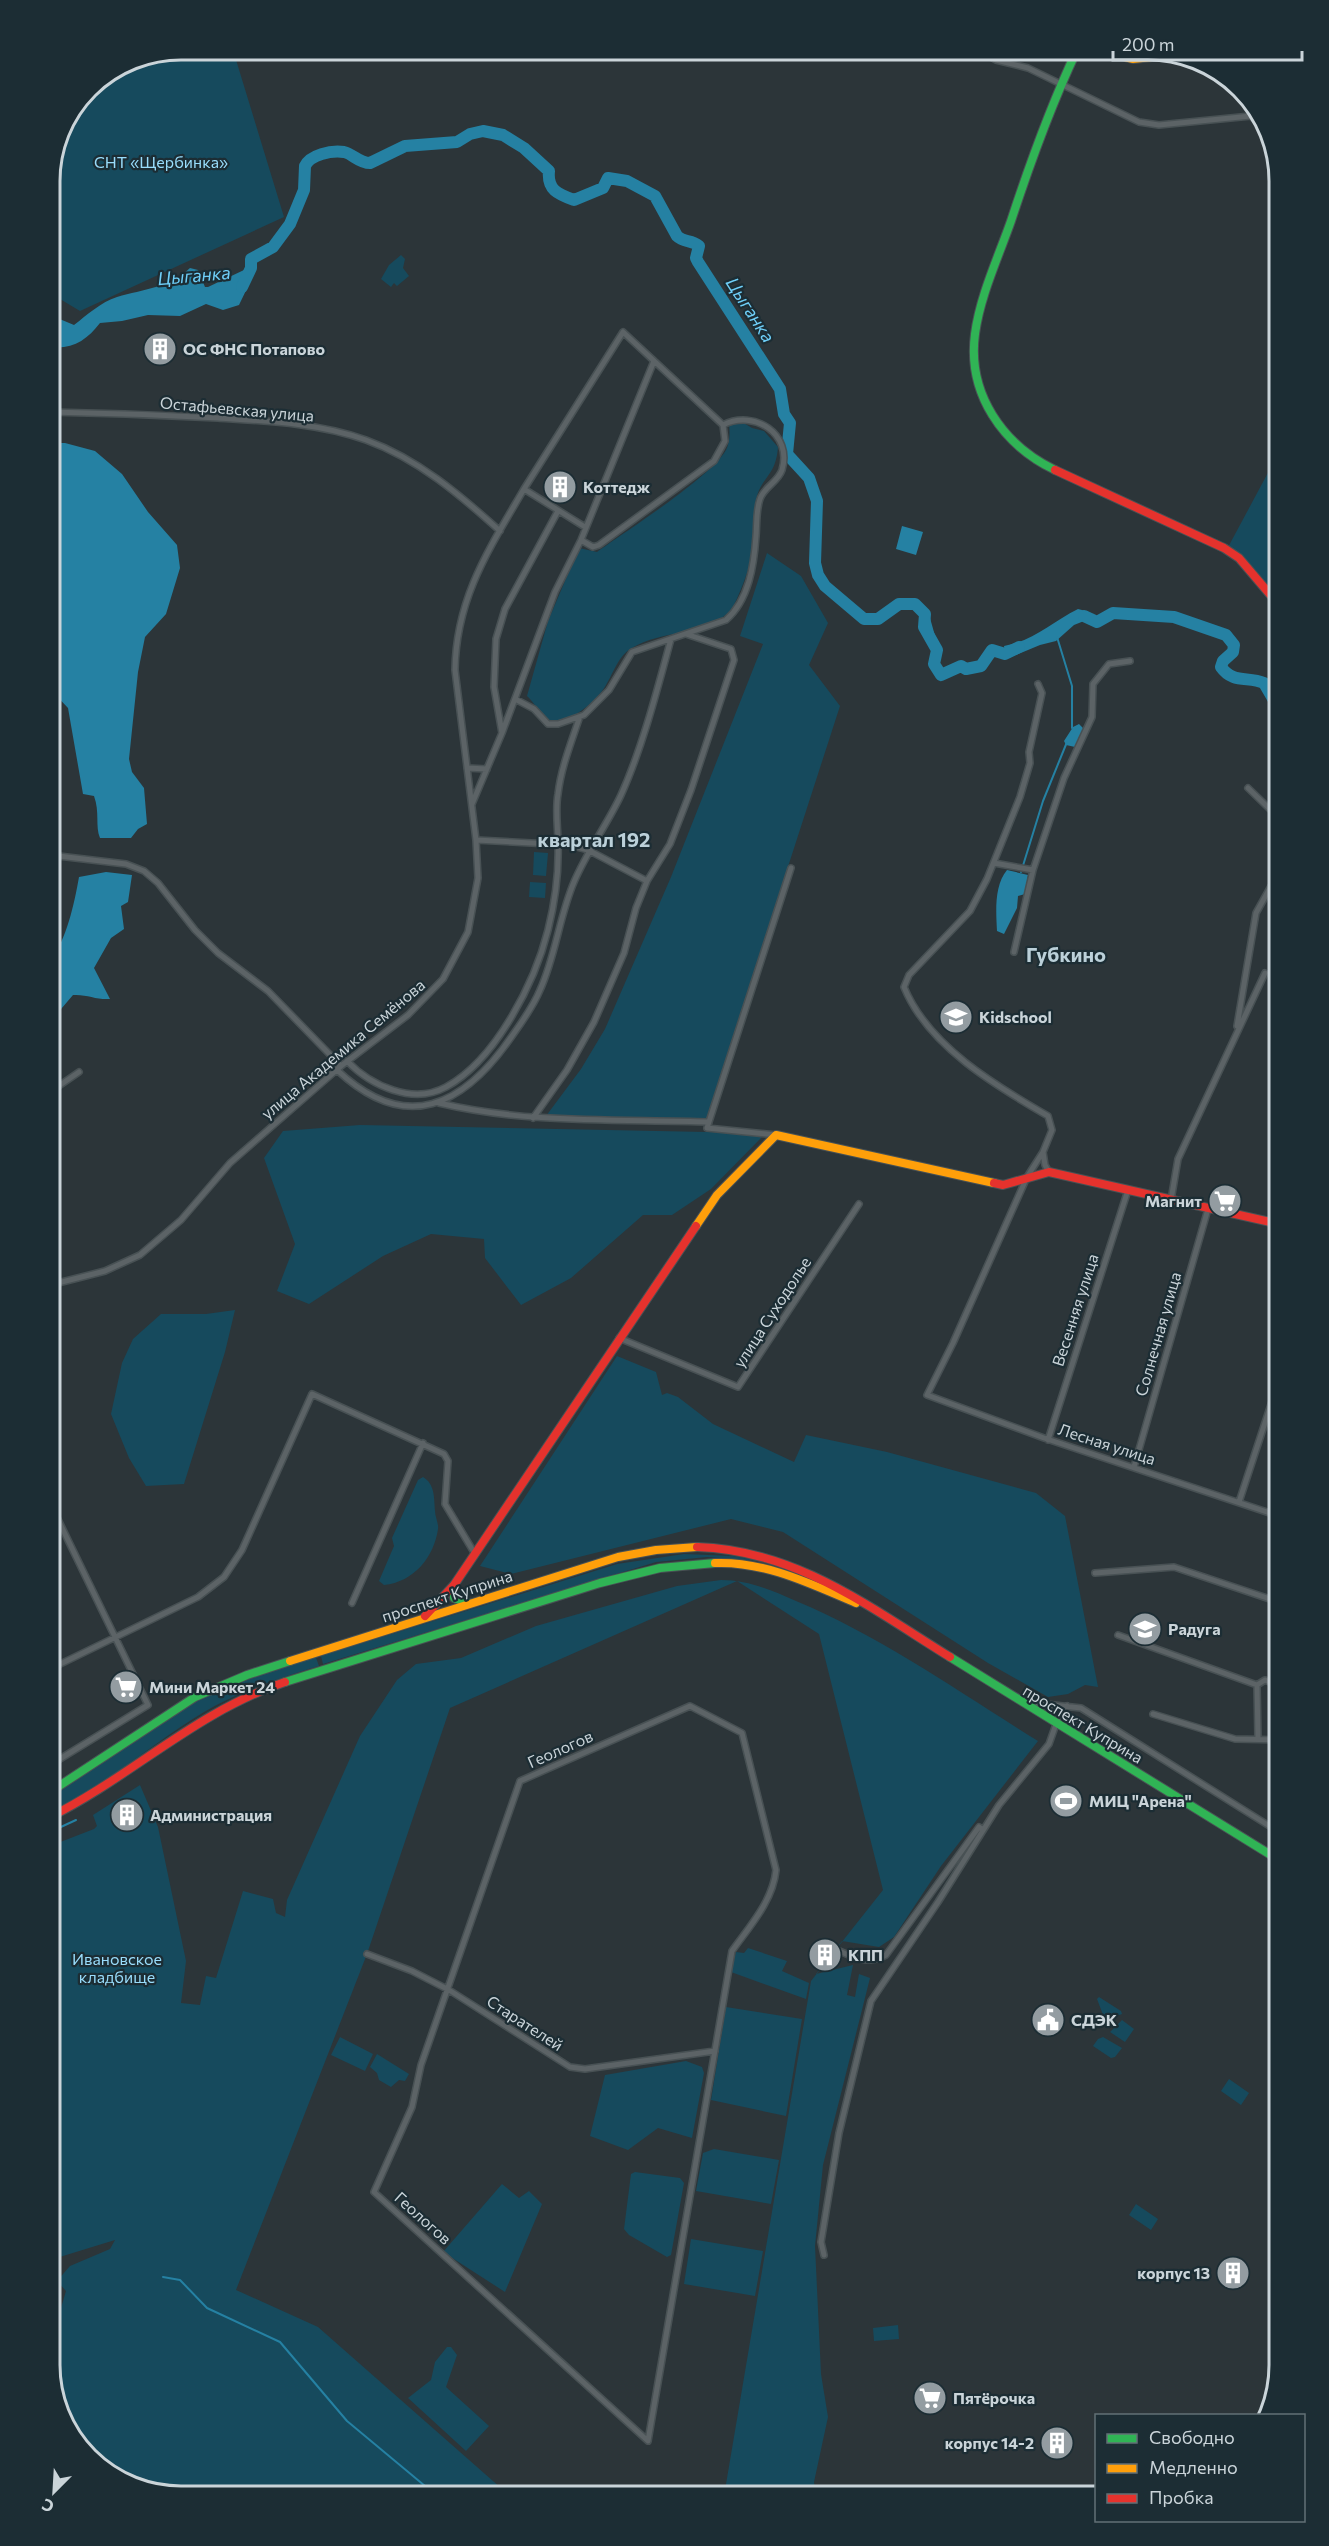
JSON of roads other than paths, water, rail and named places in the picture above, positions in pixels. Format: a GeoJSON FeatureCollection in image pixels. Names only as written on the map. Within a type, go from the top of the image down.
{"type":"FeatureCollection","features":[{"type":"Feature","properties":{"kind":"main road"},"geometry":{"type":"LineString","coordinates":[[1073,60],[1032,156],[976,329],[973,357],[978,382],[987,407],[1000,429],[1018,448],[1067,475],[1224,548],[1239,558],[1269,592]]}},
{"type":"Feature","properties":{"kind":"main road"},"geometry":{"type":"LineString","coordinates":[[414,1621],[438,1605],[454,1585],[717,1195],[776,1135],[790,1136],[1003,1185],[1049,1172],[1269,1222]]}},
{"type":"Feature","properties":{"kind":"main road","name":"проспект Куприна"},"geometry":{"type":"LineString","coordinates":[[60,1785],[166,1715],[220,1685],[283,1662],[618,1557],[688,1547],[728,1548],[763,1555],[793,1565],[825,1580],[1056,1725],[1269,1853]]}},
{"type":"Feature","properties":{"kind":"main road","name":"проспект Куприна"},"geometry":{"type":"LineString","coordinates":[[60,1812],[96,1792],[207,1715],[251,1694],[616,1578],[686,1564],[724,1563],[758,1567],[799,1578],[873,1611]]}},
{"type":"Feature","properties":{"kind":"main road"},"geometry":{"type":"LineString","coordinates":[[454,1585],[454,1598],[471,1603]]}},
{"type":"Feature","properties":{"kind":"street"},"geometry":{"type":"LineString","coordinates":[[996,60],[1028,68],[1139,122],[1160,125],[1250,116]]}},
{"type":"Feature","properties":{"kind":"street","name":"улица Академика Семёнова"},"geometry":{"type":"LineString","coordinates":[[60,1283],[105,1271],[140,1255],[181,1220],[230,1163],[347,1061],[408,1015],[443,979],[468,932],[478,878],[476,840],[455,670],[455,646],[463,607],[476,571],[622,332],[654,361]]}},
{"type":"Feature","properties":{"kind":"street"},"geometry":{"type":"LineString","coordinates":[[472,806],[517,700],[555,592],[580,540],[654,361],[723,425],[725,441],[714,461],[599,545],[593,546],[580,540]]}},
{"type":"Feature","properties":{"kind":"street","name":"Остафьевская улица"},"geometry":{"type":"LineString","coordinates":[[60,412],[245,420],[303,425],[365,440],[408,460],[451,486],[500,531]]}},
{"type":"Feature","properties":{"kind":"street"},"geometry":{"type":"LineString","coordinates":[[347,1061],[374,1084],[413,1093],[445,1088],[466,1073],[491,1046],[529,985],[548,930],[557,880],[558,794],[579,719],[609,690],[632,652],[726,620],[735,612],[745,593],[755,560],[760,499],[782,470],[783,456],[776,435],[764,424],[737,418],[723,425]]}},
{"type":"Feature","properties":{"kind":"street"},"geometry":{"type":"LineString","coordinates":[[524,489],[585,527]]}},
{"type":"Feature","properties":{"kind":"street"},"geometry":{"type":"LineString","coordinates":[[502,733],[494,687],[496,639],[505,609],[558,511]]}},
{"type":"Feature","properties":{"kind":"street"},"geometry":{"type":"LineString","coordinates":[[533,1118],[567,1070],[594,1022],[624,953],[636,908],[647,881],[670,844],[691,790],[734,660],[731,649],[686,634]]}},
{"type":"Feature","properties":{"kind":"street"},"geometry":{"type":"LineString","coordinates":[[60,856],[126,864],[144,871],[158,883],[202,938],[242,974],[268,991],[339,1068],[369,1096],[412,1106],[451,1099],[474,1082],[501,1053],[541,990],[560,933],[566,904],[588,850],[622,793],[671,639]]}},
{"type":"Feature","properties":{"kind":"street"},"geometry":{"type":"LineString","coordinates":[[1014,952],[1033,870],[1064,778],[1092,717],[1093,684],[1109,664],[1130,661]]}},
{"type":"Feature","properties":{"kind":"street"},"geometry":{"type":"LineString","coordinates":[[1027,1177],[1043,1152],[1052,1130],[1048,1116],[995,1086],[961,1059],[924,1022],[904,987],[909,975],[970,911],[994,863],[1020,797],[1030,763],[1029,752],[1042,693],[1038,684]]}},
{"type":"Feature","properties":{"kind":"street"},"geometry":{"type":"LineString","coordinates":[[517,700],[534,709],[548,724],[579,719]]}},
{"type":"Feature","properties":{"kind":"street"},"geometry":{"type":"LineString","coordinates":[[467,768],[487,770]]}},
{"type":"Feature","properties":{"kind":"street"},"geometry":{"type":"LineString","coordinates":[[1248,788],[1269,808]]}},
{"type":"Feature","properties":{"kind":"street"},"geometry":{"type":"LineString","coordinates":[[476,840],[558,844],[588,850],[647,881]]}},
{"type":"Feature","properties":{"kind":"street"},"geometry":{"type":"LineString","coordinates":[[994,863],[1033,870]]}},
{"type":"Feature","properties":{"kind":"street"},"geometry":{"type":"LineString","coordinates":[[776,1135],[706,1128],[791,868]]}},
{"type":"Feature","properties":{"kind":"street"},"geometry":{"type":"LineString","coordinates":[[1236,1034],[1256,913],[1269,891]]}},
{"type":"Feature","properties":{"kind":"street"},"geometry":{"type":"LineString","coordinates":[[1171,1200],[1178,1159],[1265,973]]}},
{"type":"Feature","properties":{"kind":"street"},"geometry":{"type":"LineString","coordinates":[[60,1085],[79,1072]]}},
{"type":"Feature","properties":{"kind":"street"},"geometry":{"type":"LineString","coordinates":[[438,1102],[478,1112],[533,1118],[709,1122]]}},
{"type":"Feature","properties":{"kind":"street"},"geometry":{"type":"LineString","coordinates":[[1043,1152],[1045,1165],[1049,1172]]}},
{"type":"Feature","properties":{"kind":"street","name":"Лесная улица"},"geometry":{"type":"LineString","coordinates":[[1027,1177],[953,1343],[927,1395],[1048,1440],[1269,1512]]}},
{"type":"Feature","properties":{"kind":"street","name":"Весенняя улица"},"geometry":{"type":"LineString","coordinates":[[1048,1440],[1128,1190]]}},
{"type":"Feature","properties":{"kind":"street","name":"улица Суходолье"},"geometry":{"type":"LineString","coordinates":[[619,1338],[738,1387],[859,1204]]}},
{"type":"Feature","properties":{"kind":"street","name":"Солнечная улица"},"geometry":{"type":"LineString","coordinates":[[1134,1467],[1208,1209]]}},
{"type":"Feature","properties":{"kind":"street"},"geometry":{"type":"LineString","coordinates":[[60,1665],[205,1593],[230,1570],[242,1550],[312,1394],[440,1451],[447,1458],[445,1504],[475,1554]]}},
{"type":"Feature","properties":{"kind":"street"},"geometry":{"type":"LineString","coordinates":[[1239,1502],[1269,1413]]}},
{"type":"Feature","properties":{"kind":"street"},"geometry":{"type":"LineString","coordinates":[[352,1603],[423,1443]]}},
{"type":"Feature","properties":{"kind":"street"},"geometry":{"type":"LineString","coordinates":[[60,1524],[148,1705],[60,1759]]}},
{"type":"Feature","properties":{"kind":"street"},"geometry":{"type":"LineString","coordinates":[[1095,1573],[1174,1567],[1269,1598]]}},
{"type":"Feature","properties":{"kind":"street"},"geometry":{"type":"LineString","coordinates":[[1118,1635],[1257,1685]]}},
{"type":"Feature","properties":{"kind":"street"},"geometry":{"type":"LineString","coordinates":[[1257,1685],[1265,1680],[1269,1682]]}},
{"type":"Feature","properties":{"kind":"street"},"geometry":{"type":"LineString","coordinates":[[1257,1685],[1258,1738]]}},
{"type":"Feature","properties":{"kind":"street"},"geometry":{"type":"LineString","coordinates":[[1019,1701],[1067,1706],[1088,1712],[1269,1825]]}},
{"type":"Feature","properties":{"kind":"street","name":"Геологов"},"geometry":{"type":"LineString","coordinates":[[690,1706],[742,1733],[776,1870],[775,1884],[769,1898],[732,1951],[715,2051],[648,2441],[374,2192],[412,2107],[418,2073],[520,1781],[690,1706]]}},
{"type":"Feature","properties":{"kind":"street"},"geometry":{"type":"LineString","coordinates":[[825,2254],[821,2242],[839,2133],[871,2001],[1014,1784],[1049,1744],[1061,1710],[1067,1706]]}},
{"type":"Feature","properties":{"kind":"street"},"geometry":{"type":"LineString","coordinates":[[1154,1714],[1235,1739],[1269,1739]]}},
{"type":"Feature","properties":{"kind":"street"},"geometry":{"type":"LineString","coordinates":[[835,1949],[867,1961],[875,1961],[885,1955],[979,1827],[983,1830]]}},
{"type":"Feature","properties":{"kind":"street","name":"Старателей"},"geometry":{"type":"LineString","coordinates":[[367,1954],[412,1971],[448,1990],[570,2067],[585,2069],[715,2051]]}},
{"type":"Feature","properties":{"kind":"water"},"geometry":{"type":"Polygon","coordinates":[[[190,268],[198,270],[205,287],[244,270],[252,278],[239,305],[223,310],[206,304],[180,316],[148,315],[100,323],[84,339],[60,348],[60,319],[74,325],[111,299],[165,284],[190,268]]]}},
{"type":"Feature","properties":{"kind":"water"},"geometry":{"type":"Polygon","coordinates":[[[60,443],[95,451],[122,474],[148,512],[177,545],[180,568],[166,614],[145,637],[138,672],[129,759],[132,772],[144,788],[147,824],[138,829],[131,838],[100,838],[94,796],[83,794],[68,708],[60,700],[60,443]]]}},
{"type":"Feature","properties":{"kind":"water"},"geometry":{"type":"Polygon","coordinates":[[[902,526],[923,532],[916,555],[896,549],[902,526]]]}},
{"type":"Feature","properties":{"kind":"water"},"geometry":{"type":"Polygon","coordinates":[[[1078,609],[1097,622],[1089,619],[1074,625],[1056,641],[1006,659],[1004,646],[1033,636],[1078,609]]]}},
{"type":"Feature","properties":{"kind":"water"},"geometry":{"type":"Polygon","coordinates":[[[924,610],[930,618],[939,650],[935,649],[922,625],[924,610]]]}},
{"type":"Feature","properties":{"kind":"water"},"geometry":{"type":"Polygon","coordinates":[[[1079,724],[1084,729],[1075,747],[1066,745],[1064,741],[1073,727],[1079,724]]]}},
{"type":"Feature","properties":{"kind":"water"},"geometry":{"type":"Polygon","coordinates":[[[1007,870],[1028,875],[1025,894],[1018,896],[1017,908],[1004,934],[997,931],[996,907],[1000,883],[1007,870]]]}},
{"type":"Feature","properties":{"kind":"water"},"geometry":{"type":"Polygon","coordinates":[[[106,872],[132,875],[128,902],[121,906],[124,929],[111,938],[94,968],[110,999],[73,995],[60,1010],[60,944],[72,910],[79,877],[106,872]]]}},
{"type":"Feature","properties":{"kind":"waterway","name":"Цыганка"},"geometry":{"type":"LineString","coordinates":[[242,287],[251,268],[251,259],[273,247],[290,224],[304,190],[305,166],[311,159],[322,154],[344,152],[363,162],[370,163],[405,146],[457,142],[470,134],[483,131],[503,135],[524,148],[549,171],[552,187],[563,196],[574,200],[603,188],[608,178],[627,181],[655,196],[677,236],[699,246],[696,258],[698,262],[780,389],[784,414],[790,423],[787,454],[809,478],[817,501],[815,563],[818,575],[825,586],[864,619],[878,619],[899,604],[915,604],[925,614],[924,627],[937,650],[934,664],[941,675],[961,666],[966,669],[981,666],[992,650],[1005,654],[1019,647]]}},
{"type":"Feature","properties":{"kind":"waterway","name":"Цыганка"},"geometry":{"type":"LineString","coordinates":[[1084,616],[1097,622],[1113,613],[1174,617],[1226,635],[1234,645],[1233,652],[1223,661],[1221,667],[1236,678],[1264,683],[1269,692]]}},
{"type":"Feature","properties":{"kind":"waterway"},"geometry":{"type":"LineString","coordinates":[[1057,637],[1072,686],[1072,728]]}},
{"type":"Feature","properties":{"kind":"waterway"},"geometry":{"type":"LineString","coordinates":[[1021,872],[1043,801],[1067,742]]}},
{"type":"Feature","properties":{"kind":"waterway"},"geometry":{"type":"LineString","coordinates":[[60,1827],[76,1820]]}},
{"type":"Feature","properties":{"kind":"waterway"},"geometry":{"type":"LineString","coordinates":[[163,2277],[180,2280],[207,2308],[280,2342],[347,2421],[425,2486]]}},
{"type":"Feature","properties":{"kind":"place","name":"ОС ФНС Потапово"},"geometry":{"type":"Point","coordinates":[160,349]}},
{"type":"Feature","properties":{"kind":"place","name":"Коттедж"},"geometry":{"type":"Point","coordinates":[560,487]}},
{"type":"Feature","properties":{"kind":"place","name":"Kidschool"},"geometry":{"type":"Point","coordinates":[956,1017]}},
{"type":"Feature","properties":{"kind":"place","name":"Магнит"},"geometry":{"type":"Point","coordinates":[1225,1201]}},
{"type":"Feature","properties":{"kind":"place","name":"Радуга"},"geometry":{"type":"Point","coordinates":[1145,1629]}},
{"type":"Feature","properties":{"kind":"place","name":"Мини Маркет 24"},"geometry":{"type":"Point","coordinates":[126,1687]}},
{"type":"Feature","properties":{"kind":"place","name":"МИЦ \"Арена\""},"geometry":{"type":"Point","coordinates":[1066,1801]}},
{"type":"Feature","properties":{"kind":"place","name":"Администрация"},"geometry":{"type":"Point","coordinates":[127,1815]}},
{"type":"Feature","properties":{"kind":"place","name":"КПП"},"geometry":{"type":"Point","coordinates":[825,1955]}},
{"type":"Feature","properties":{"kind":"place","name":"СДЭК"},"geometry":{"type":"Point","coordinates":[1048,2020]}},
{"type":"Feature","properties":{"kind":"place","name":"корпус 13"},"geometry":{"type":"Point","coordinates":[1233,2273]}},
{"type":"Feature","properties":{"kind":"place","name":"Пятёрочка"},"geometry":{"type":"Point","coordinates":[930,2398]}},
{"type":"Feature","properties":{"kind":"place","name":"корпус 14-2"},"geometry":{"type":"Point","coordinates":[1057,2443]}},
{"type":"Feature","properties":{"kind":"district","name":"квартал 192"},"geometry":{"type":"Point","coordinates":[594,840]}},
{"type":"Feature","properties":{"kind":"district","name":"Губкино"},"geometry":{"type":"Point","coordinates":[1066,955]}},
{"type":"Feature","properties":{"kind":"park label","name":"СНТ «Щербинка»"},"geometry":{"type":"Point","coordinates":[161,162]}},
{"type":"Feature","properties":{"kind":"park label","name":"Ивановское кладбище"},"geometry":{"type":"Point","coordinates":[117,1968]}}]}
